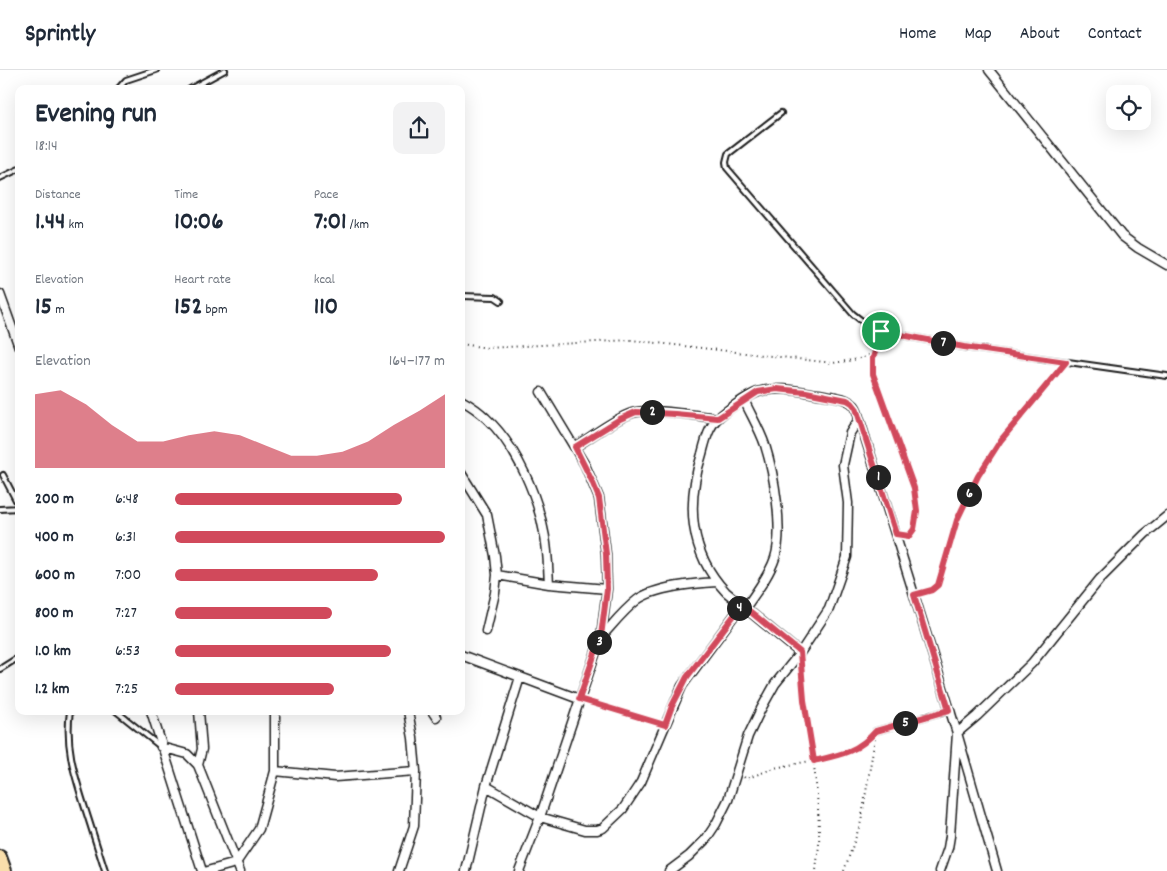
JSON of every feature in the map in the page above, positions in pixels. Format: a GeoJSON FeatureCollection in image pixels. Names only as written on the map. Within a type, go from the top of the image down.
{"type":"FeatureCollection","features":[{"type":"Feature","properties":{"kind":"main road"},"geometry":{"type":"LineString","coordinates":[[0,857],[5,871]]}},
{"type":"Feature","properties":{"kind":"street"},"geometry":{"type":"LineString","coordinates":[[989,70],[1122,236],[1167,265]]}},
{"type":"Feature","properties":{"kind":"street"},"geometry":{"type":"LineString","coordinates":[[0,294],[15,336]]}},
{"type":"Feature","properties":{"kind":"street"},"geometry":{"type":"LineString","coordinates":[[800,652],[716,582],[708,571],[699,548],[692,506],[697,469],[709,433],[718,418],[758,392],[772,389],[806,392],[850,402],[856,408],[957,733],[997,871]]}},
{"type":"Feature","properties":{"kind":"street"},"geometry":{"type":"LineString","coordinates":[[519,871],[540,817],[601,636],[607,589],[606,554],[599,498],[575,447],[541,392]]}},
{"type":"Feature","properties":{"kind":"street"},"geometry":{"type":"LineString","coordinates":[[486,786],[540,817],[586,830],[603,828],[623,809],[641,782],[672,706],[687,677],[766,577],[775,559],[778,542],[777,502],[773,476],[765,443],[744,400]]}},
{"type":"Feature","properties":{"kind":"street"},"geometry":{"type":"LineString","coordinates":[[465,403],[487,418],[502,436],[531,487],[539,509],[546,539],[549,584]]}},
{"type":"Feature","properties":{"kind":"street"},"geometry":{"type":"LineString","coordinates":[[575,447],[620,419],[636,412],[718,418]]}},
{"type":"Feature","properties":{"kind":"street"},"geometry":{"type":"LineString","coordinates":[[669,871],[690,856],[711,833],[722,813],[738,771],[748,736],[761,709],[775,684],[800,652],[829,609],[847,557],[848,504],[843,465],[850,433],[859,419]]}},
{"type":"Feature","properties":{"kind":"street"},"geometry":{"type":"LineString","coordinates":[[465,479],[487,515],[495,556],[497,574],[495,593],[486,632]]}},
{"type":"Feature","properties":{"kind":"street"},"geometry":{"type":"LineString","coordinates":[[940,871],[950,836],[957,733],[1032,662],[1100,579],[1145,534],[1167,516]]}},
{"type":"Feature","properties":{"kind":"street"},"geometry":{"type":"LineString","coordinates":[[497,574],[549,584],[607,589]]}},
{"type":"Feature","properties":{"kind":"street"},"geometry":{"type":"LineString","coordinates":[[601,636],[642,597],[683,584],[716,582]]}},
{"type":"Feature","properties":{"kind":"street"},"geometry":{"type":"LineString","coordinates":[[465,657],[579,699]]}},
{"type":"Feature","properties":{"kind":"street"},"geometry":{"type":"LineString","coordinates":[[466,871],[486,786],[520,677]]}},
{"type":"Feature","properties":{"kind":"street"},"geometry":{"type":"LineString","coordinates":[[152,715],[202,871]]}},
{"type":"Feature","properties":{"kind":"street"},"geometry":{"type":"LineString","coordinates":[[198,765],[202,749],[199,715]]}},
{"type":"Feature","properties":{"kind":"street"},"geometry":{"type":"LineString","coordinates":[[238,867],[259,828],[275,771],[276,715]]}},
{"type":"Feature","properties":{"kind":"street"},"geometry":{"type":"LineString","coordinates":[[400,871],[414,826],[416,771],[409,715]]}},
{"type":"Feature","properties":{"kind":"street"},"geometry":{"type":"LineString","coordinates":[[161,747],[187,754],[198,765],[238,867]]}},
{"type":"Feature","properties":{"kind":"street"},"geometry":{"type":"LineString","coordinates":[[275,771],[335,777],[416,771]]}},
{"type":"Feature","properties":{"kind":"street"},"geometry":{"type":"LineString","coordinates":[[207,871],[238,867]]}},
{"type":"Feature","properties":{"kind":"lane"},"geometry":{"type":"LineString","coordinates":[[122,85],[126,80],[156,70]]}},
{"type":"Feature","properties":{"kind":"lane"},"geometry":{"type":"LineString","coordinates":[[197,85],[225,70]]}},
{"type":"Feature","properties":{"kind":"lane"},"geometry":{"type":"LineString","coordinates":[[780,113],[728,154],[727,168],[853,314],[862,321],[881,331],[964,347],[1167,376]]}},
{"type":"Feature","properties":{"kind":"lane"},"geometry":{"type":"LineString","coordinates":[[0,178],[15,171]]}},
{"type":"Feature","properties":{"kind":"lane"},"geometry":{"type":"LineString","coordinates":[[465,296],[495,297],[501,301]]}},
{"type":"Feature","properties":{"kind":"lane"},"geometry":{"type":"LineString","coordinates":[[2,475],[15,499]]}},
{"type":"Feature","properties":{"kind":"lane"},"geometry":{"type":"LineString","coordinates":[[0,509],[15,507]]}},
{"type":"Feature","properties":{"kind":"lane"},"geometry":{"type":"LineString","coordinates":[[0,669],[15,660]]}},
{"type":"Feature","properties":{"kind":"lane"},"geometry":{"type":"LineString","coordinates":[[876,731],[949,710]]}},
{"type":"Feature","properties":{"kind":"lane"},"geometry":{"type":"LineString","coordinates":[[70,715],[69,746],[72,765],[105,871]]}},
{"type":"Feature","properties":{"kind":"lane"},"geometry":{"type":"LineString","coordinates":[[121,715],[161,747]]}},
{"type":"Feature","properties":{"kind":"path"},"geometry":{"type":"LineString","coordinates":[[881,331],[874,353],[873,374],[914,488],[917,511],[914,529],[909,536],[896,534]]}},
{"type":"Feature","properties":{"kind":"path"},"geometry":{"type":"LineString","coordinates":[[465,345],[488,348],[631,340],[832,363],[859,359],[874,353]]}},
{"type":"Feature","properties":{"kind":"path"},"geometry":{"type":"LineString","coordinates":[[914,595],[932,590],[938,585],[957,520],[978,476],[1001,440],[1066,362]]}},
{"type":"Feature","properties":{"kind":"path"},"geometry":{"type":"LineString","coordinates":[[800,652],[804,700],[814,761],[820,834],[816,871]]}},
{"type":"Feature","properties":{"kind":"path"},"geometry":{"type":"LineString","coordinates":[[579,699],[665,725]]}},
{"type":"Feature","properties":{"kind":"path"},"geometry":{"type":"LineString","coordinates":[[738,771],[746,779],[774,768],[846,754],[869,740],[876,731]]}},
{"type":"Feature","properties":{"kind":"path"},"geometry":{"type":"LineString","coordinates":[[844,871],[860,822],[876,731]]}},
{"type":"Feature","properties":{"kind":"route"},"geometry":{"type":"LineString","coordinates":[[881,331],[964,347],[1066,362],[1001,440],[978,476],[957,520],[938,585],[932,590],[914,595],[949,710],[876,731],[869,740],[846,754],[814,761],[804,700],[800,652],[742,605],[687,677],[672,706],[665,725],[579,699],[601,636],[607,589],[604,529],[599,498],[575,447],[620,419],[636,412],[718,418],[758,392],[772,389],[806,392],[847,400],[856,408],[896,534],[909,536],[914,529],[917,511],[914,488],[873,374],[873,358],[881,331]]}}]}
